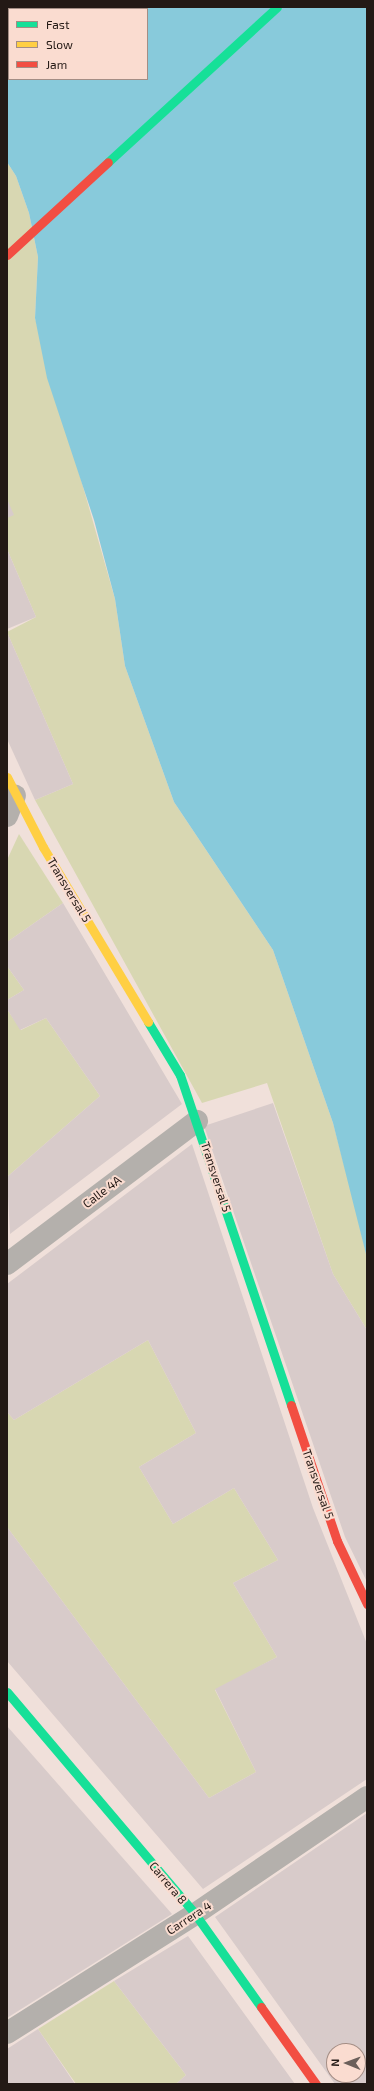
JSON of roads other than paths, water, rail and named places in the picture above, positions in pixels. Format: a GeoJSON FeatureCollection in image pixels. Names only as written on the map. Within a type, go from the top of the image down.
{"type":"FeatureCollection","features":[{"type":"Feature","properties":{"kind":"street"},"geometry":{"type":"LineString","coordinates":[[7,255],[277,7]]}},
{"type":"Feature","properties":{"kind":"street"},"geometry":{"type":"LineString","coordinates":[[7,816],[11,786]]}},
{"type":"Feature","properties":{"kind":"street","name":"Transversal 5"},"geometry":{"type":"LineString","coordinates":[[11,786],[180,1075],[197,1121],[337,1541],[367,1604]]}},
{"type":"Feature","properties":{"kind":"street","name":"Calle 4A"},"geometry":{"type":"LineString","coordinates":[[7,1264],[197,1121]]}},
{"type":"Feature","properties":{"kind":"street","name":"Carrera 8"},"geometry":{"type":"LineString","coordinates":[[7,1692],[195,1914],[316,2084]]}},
{"type":"Feature","properties":{"kind":"street","name":"Carrera 4"},"geometry":{"type":"LineString","coordinates":[[7,2033],[195,1914],[367,1797]]}},
{"type":"Feature","properties":{"kind":"water"},"geometry":{"type":"Polygon","coordinates":[[[7,7],[367,7],[367,1258],[333,1123],[273,950],[174,802],[125,666],[115,599],[94,520],[47,378],[35,318],[38,257],[29,213],[16,176],[7,162],[7,7]]]}}]}
